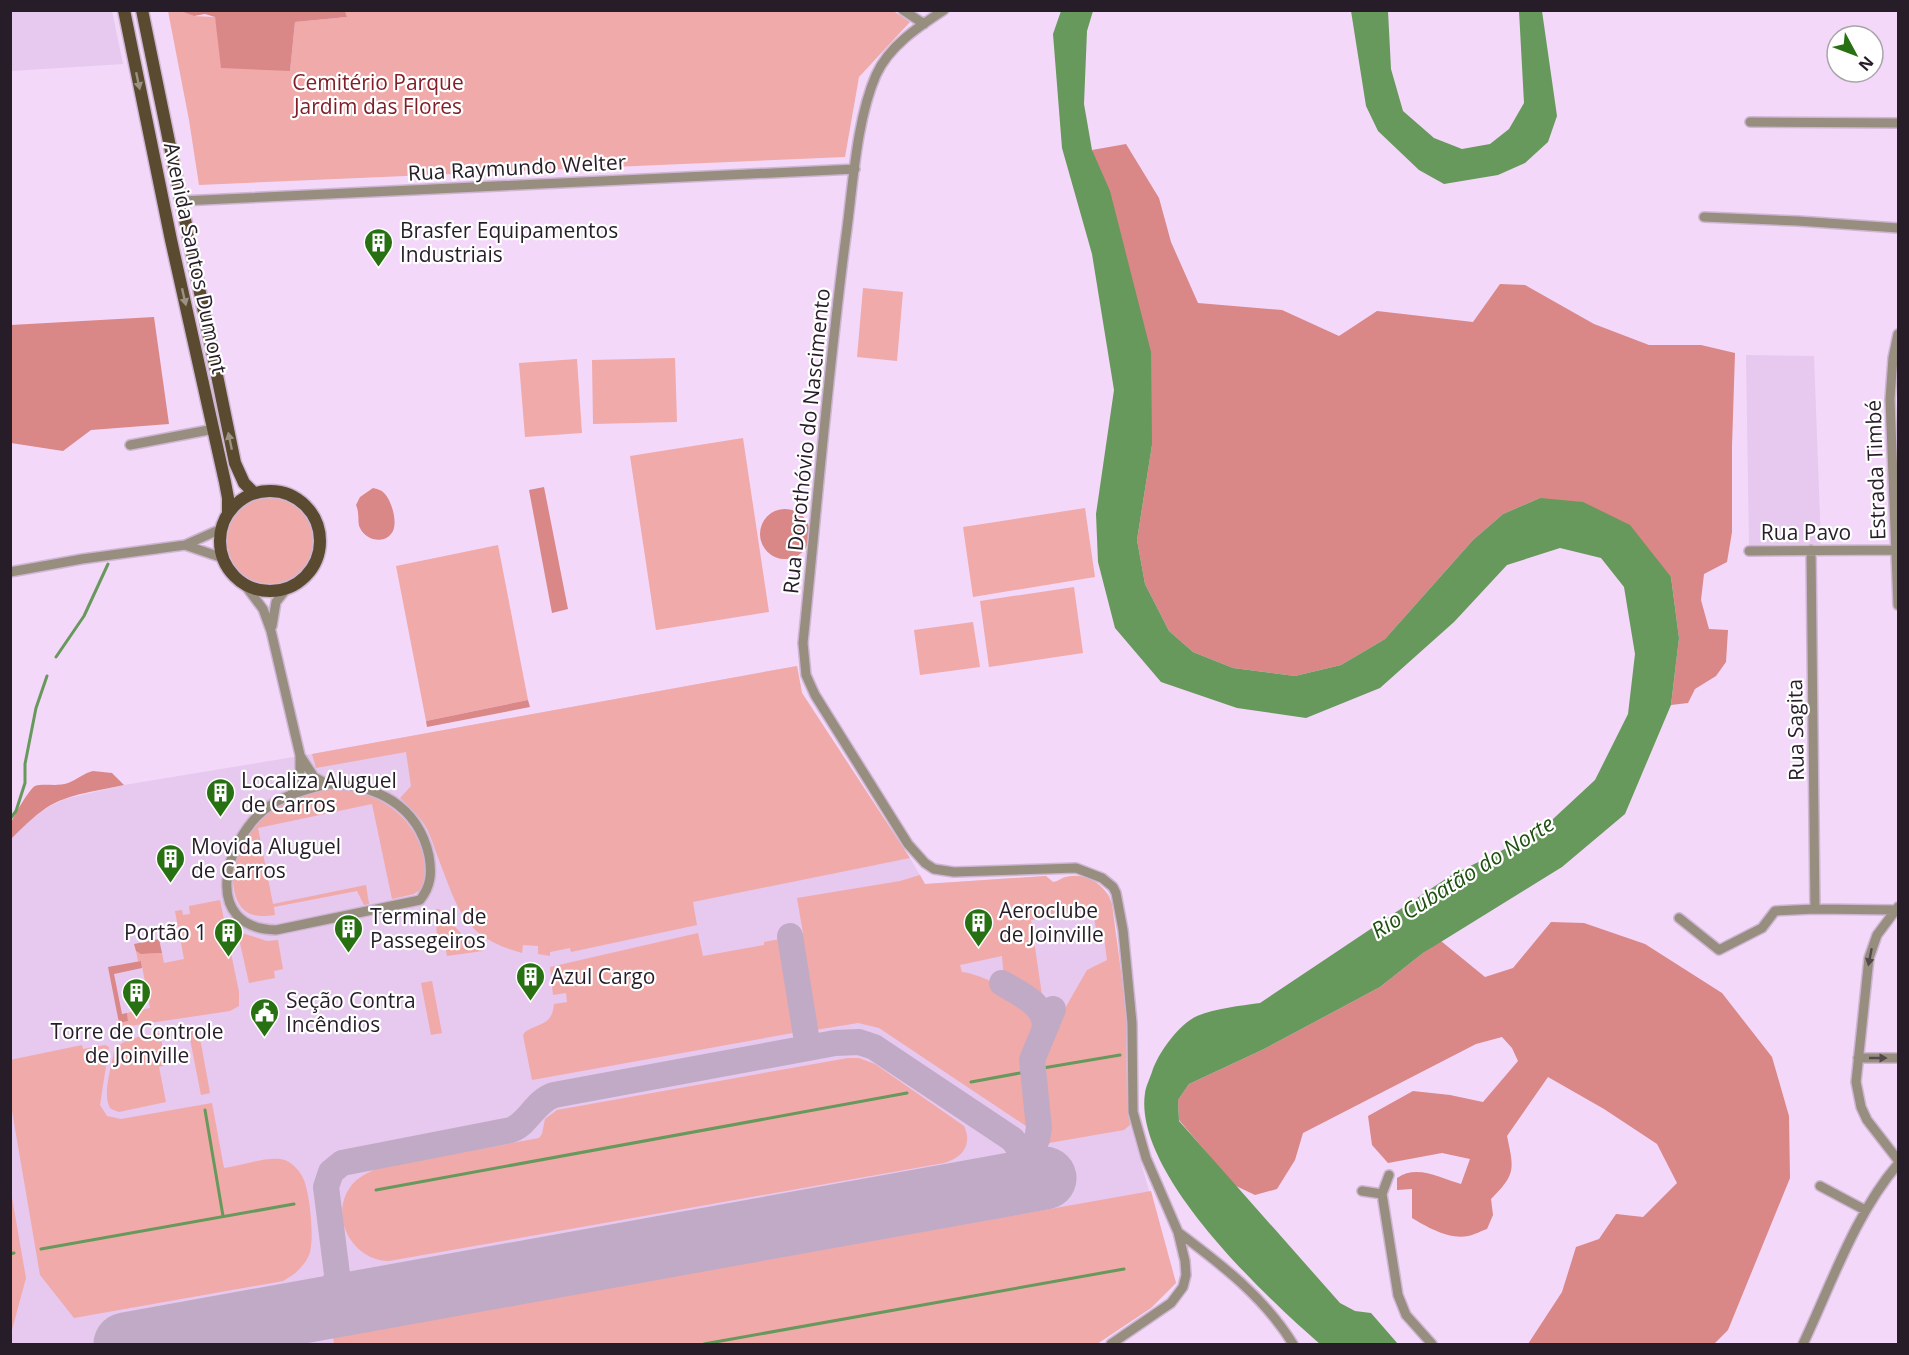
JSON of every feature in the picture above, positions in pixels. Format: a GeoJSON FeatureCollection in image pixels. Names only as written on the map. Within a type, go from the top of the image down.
{"type":"FeatureCollection","features":[{"type":"Feature","properties":{"kind":"main road"},"geometry":{"type":"LineString","coordinates":[[125,17],[138,27],[143,16]]}},
{"type":"Feature","properties":{"kind":"main road","name":"Avenida Santos Dumont"},"geometry":{"type":"LineString","coordinates":[[143,16],[235,463],[244,483],[254,493]]}},
{"type":"Feature","properties":{"kind":"main road","name":"Avenida Santos Dumont"},"geometry":{"type":"LineString","coordinates":[[125,17],[171,240],[214,429],[226,490],[228,514]]}},
{"type":"Feature","properties":{"kind":"main road"},"geometry":{"type":"LineString","coordinates":[[270,490],[293,496],[311,511],[318,525],[321,541],[318,557],[311,570],[300,581],[287,588],[273,591],[259,590],[245,585],[232,575],[223,558],[220,545],[221,529],[228,514],[239,501],[254,493],[270,490]]}},
{"type":"Feature","properties":{"kind":"street"},"geometry":{"type":"LineString","coordinates":[[903,10],[924,24]]}},
{"type":"Feature","properties":{"kind":"street","name":"Rua Dorothóvio do Nascimento"},"geometry":{"type":"LineString","coordinates":[[944,10],[896,46],[877,74],[865,109],[836,320],[803,643],[803,663],[815,695],[878,796],[915,852],[925,863],[934,869],[954,872],[1076,868],[1093,873],[1113,887],[1119,901],[1132,1023],[1133,1112],[1146,1158],[1178,1232]]}},
{"type":"Feature","properties":{"kind":"street"},"geometry":{"type":"LineString","coordinates":[[1750,122],[1899,123]]}},
{"type":"Feature","properties":{"kind":"street","name":"Rua Raymundo Welter"},"geometry":{"type":"LineString","coordinates":[[181,201],[855,169]]}},
{"type":"Feature","properties":{"kind":"street"},"geometry":{"type":"LineString","coordinates":[[1704,217],[1899,228]]}},
{"type":"Feature","properties":{"kind":"street","name":"Estrada Timbé"},"geometry":{"type":"LineString","coordinates":[[1899,334],[1890,399],[1899,605]]}},
{"type":"Feature","properties":{"kind":"street"},"geometry":{"type":"LineString","coordinates":[[130,445],[214,429]]}},
{"type":"Feature","properties":{"kind":"street"},"geometry":{"type":"LineString","coordinates":[[10,572],[82,559],[185,545],[221,529]]}},
{"type":"Feature","properties":{"kind":"street"},"geometry":{"type":"LineString","coordinates":[[185,545],[223,558]]}},
{"type":"Feature","properties":{"kind":"street","name":"Rua Sagita"},"geometry":{"type":"LineString","coordinates":[[1811,550],[1815,909]]}},
{"type":"Feature","properties":{"kind":"street","name":"Rua Pavo"},"geometry":{"type":"LineString","coordinates":[[1749,551],[1897,550]]}},
{"type":"Feature","properties":{"kind":"street"},"geometry":{"type":"LineString","coordinates":[[245,585],[263,609],[272,631],[300,755],[300,772],[292,793]]}},
{"type":"Feature","properties":{"kind":"street"},"geometry":{"type":"LineString","coordinates":[[272,631],[272,614],[276,602],[287,588]]}},
{"type":"Feature","properties":{"kind":"street"},"geometry":{"type":"LineString","coordinates":[[300,755],[314,777],[327,784]]}},
{"type":"Feature","properties":{"kind":"street"},"geometry":{"type":"LineString","coordinates":[[327,784],[357,786],[397,803],[406,811],[426,841],[431,864],[431,880],[420,900],[276,930],[263,929],[243,921],[234,911],[226,892],[229,861],[234,849],[256,818],[273,804],[292,793],[327,784]]}},
{"type":"Feature","properties":{"kind":"street"},"geometry":{"type":"LineString","coordinates":[[1679,918],[1719,950],[1762,928],[1775,911],[1897,909]]}},
{"type":"Feature","properties":{"kind":"street"},"geometry":{"type":"LineString","coordinates":[[1803,1344],[1865,1210],[1899,1162],[1873,1129],[1861,1107],[1856,1082],[1872,946],[1881,929],[1897,909]]}},
{"type":"Feature","properties":{"kind":"street"},"geometry":{"type":"LineString","coordinates":[[1858,1058],[1899,1058]]}},
{"type":"Feature","properties":{"kind":"street"},"geometry":{"type":"LineString","coordinates":[[1389,1175],[1382,1194],[1401,1305],[1406,1315],[1432,1344]]}},
{"type":"Feature","properties":{"kind":"street"},"geometry":{"type":"LineString","coordinates":[[1820,1186],[1865,1210]]}},
{"type":"Feature","properties":{"kind":"street"},"geometry":{"type":"LineString","coordinates":[[1362,1191],[1382,1194]]}},
{"type":"Feature","properties":{"kind":"street"},"geometry":{"type":"LineString","coordinates":[[1111,1344],[1162,1310],[1178,1296],[1186,1275],[1178,1232]]}},
{"type":"Feature","properties":{"kind":"street"},"geometry":{"type":"LineString","coordinates":[[1178,1232],[1230,1271],[1250,1290],[1275,1318],[1293,1344]]}},
{"type":"Feature","properties":{"kind":"shaded area"},"geometry":{"type":"Polygon","coordinates":[[[11,10],[112,11],[123,64],[11,71],[11,10]]]}},
{"type":"Feature","properties":{"kind":"shaded area"},"geometry":{"type":"Polygon","coordinates":[[[180,11],[345,11],[347,17],[295,22],[290,71],[221,68],[215,17],[205,14],[194,16],[180,11]]]}},
{"type":"Feature","properties":{"kind":"shaded area"},"geometry":{"type":"Polygon","coordinates":[[[1126,144],[1159,198],[1171,242],[1198,303],[1282,310],[1339,336],[1377,311],[1473,322],[1500,284],[1525,285],[1594,324],[1649,345],[1701,345],[1735,353],[1732,532],[1727,562],[1704,574],[1701,600],[1709,629],[1728,630],[1726,662],[1716,676],[1695,689],[1688,703],[1671,705],[1679,638],[1671,577],[1540,498],[1503,514],[1473,540],[1385,639],[1341,665],[1295,676],[1233,668],[1193,652],[1169,631],[1145,584],[1137,540],[1152,445],[1092,150],[1126,144]]]}},
{"type":"Feature","properties":{"kind":"shaded area"},"geometry":{"type":"Polygon","coordinates":[[[154,317],[169,424],[91,430],[63,451],[11,443],[11,325],[154,317]]]}},
{"type":"Feature","properties":{"kind":"shaded area"},"geometry":{"type":"Polygon","coordinates":[[[1746,355],[1814,356],[1821,544],[1749,545],[1746,355]]]}},
{"type":"Feature","properties":{"kind":"shaded area"},"geometry":{"type":"Polygon","coordinates":[[[544,487],[568,609],[552,613],[529,490],[544,487]]]}},
{"type":"Feature","properties":{"kind":"shaded area"},"geometry":{"type":"Polygon","coordinates":[[[373,488],[385,494],[394,514],[391,534],[379,540],[370,538],[362,532],[356,505],[360,497],[373,488]]]}},
{"type":"Feature","properties":{"kind":"shaded area"},"geometry":{"type":"Polygon","coordinates":[[[780,509],[790,509],[803,516],[810,529],[810,539],[803,552],[790,559],[780,559],[771,555],[764,548],[760,539],[760,529],[764,520],[771,513],[780,509]]]}},
{"type":"Feature","properties":{"kind":"shaded area"},"geometry":{"type":"Polygon","coordinates":[[[797,666],[802,693],[925,884],[1046,876],[1053,882],[1060,881],[1064,877],[1075,876],[1097,882],[1110,896],[1126,1009],[1127,1103],[1130,1125],[1176,1283],[1151,1308],[1097,1344],[11,1344],[11,839],[29,821],[48,807],[65,799],[124,785],[312,754],[797,666]]]}},
{"type":"Feature","properties":{"kind":"shaded area"},"geometry":{"type":"Polygon","coordinates":[[[528,700],[530,707],[427,727],[426,721],[528,700]]]}},
{"type":"Feature","properties":{"kind":"shaded area"},"geometry":{"type":"Polygon","coordinates":[[[93,771],[112,773],[124,785],[74,796],[55,803],[37,815],[11,839],[11,822],[32,788],[64,784],[93,771]]]}},
{"type":"Feature","properties":{"kind":"shaded area"},"geometry":{"type":"Polygon","coordinates":[[[1551,922],[1584,923],[1645,944],[1722,993],[1772,1057],[1789,1116],[1790,1178],[1728,1330],[1714,1344],[1528,1344],[1562,1292],[1576,1247],[1599,1239],[1616,1214],[1643,1217],[1677,1183],[1657,1144],[1604,1109],[1548,1077],[1507,1136],[1511,1170],[1505,1183],[1491,1199],[1493,1215],[1487,1229],[1473,1235],[1454,1236],[1432,1229],[1412,1218],[1412,1189],[1397,1190],[1397,1178],[1412,1172],[1421,1172],[1461,1184],[1470,1159],[1442,1153],[1388,1163],[1372,1145],[1368,1116],[1413,1091],[1483,1102],[1518,1061],[1512,1048],[1502,1037],[1476,1044],[1303,1133],[1295,1160],[1277,1189],[1255,1195],[1234,1185],[1179,1120],[1178,1100],[1189,1084],[1264,1049],[1380,987],[1441,941],[1485,977],[1513,968],[1551,922]]]}},
{"type":"Feature","properties":{"kind":"shaded area"},"geometry":{"type":"Polygon","coordinates":[[[159,939],[162,953],[141,954],[136,951],[134,944],[159,939]]]}},
{"type":"Feature","properties":{"kind":"shaded area"},"geometry":{"type":"Polygon","coordinates":[[[141,961],[142,968],[114,974],[122,1014],[127,1013],[128,1021],[119,1023],[108,967],[141,961]]]}},
{"type":"Feature","properties":{"kind":"green space","name":"Cemitério Parque Jardim das Flores"},"geometry":{"type":"Polygon","coordinates":[[[892,10],[910,22],[859,77],[845,157],[199,185],[168,11],[215,17],[219,39],[290,71],[295,22],[347,17],[345,11],[892,10]]]}},
{"type":"Feature","properties":{"kind":"green space"},"geometry":{"type":"Polygon","coordinates":[[[863,288],[903,292],[897,361],[857,357],[863,288]]]}},
{"type":"Feature","properties":{"kind":"green space"},"geometry":{"type":"Polygon","coordinates":[[[675,358],[677,422],[593,424],[592,360],[675,358]]]}},
{"type":"Feature","properties":{"kind":"green space"},"geometry":{"type":"Polygon","coordinates":[[[577,359],[582,433],[525,437],[519,363],[577,359]]]}},
{"type":"Feature","properties":{"kind":"green space"},"geometry":{"type":"Polygon","coordinates":[[[743,438],[769,612],[656,630],[630,456],[743,438]]]}},
{"type":"Feature","properties":{"kind":"green space"},"geometry":{"type":"Polygon","coordinates":[[[270,498],[294,505],[306,517],[313,541],[306,565],[294,577],[270,584],[246,577],[234,565],[227,541],[234,517],[246,505],[270,498]]]}},
{"type":"Feature","properties":{"kind":"green space"},"geometry":{"type":"Polygon","coordinates":[[[1085,508],[1095,577],[973,597],[963,527],[1085,508]]]}},
{"type":"Feature","properties":{"kind":"green space"},"geometry":{"type":"Polygon","coordinates":[[[498,545],[528,700],[426,721],[396,566],[498,545]]]}},
{"type":"Feature","properties":{"kind":"green space"},"geometry":{"type":"Polygon","coordinates":[[[1074,587],[1083,653],[989,667],[980,601],[1074,587]]]}},
{"type":"Feature","properties":{"kind":"green space"},"geometry":{"type":"Polygon","coordinates":[[[973,622],[980,667],[920,675],[914,630],[973,622]]]}},
{"type":"Feature","properties":{"kind":"green space"},"geometry":{"type":"Polygon","coordinates":[[[797,666],[802,693],[910,858],[693,902],[697,925],[571,952],[570,948],[550,952],[550,956],[538,954],[538,946],[523,945],[522,953],[502,946],[486,938],[464,918],[427,829],[415,812],[400,798],[411,786],[406,752],[316,768],[312,754],[797,666]]]}},
{"type":"Feature","properties":{"kind":"green space"},"geometry":{"type":"Polygon","coordinates":[[[332,789],[362,793],[389,806],[401,816],[418,840],[423,855],[425,880],[423,888],[414,894],[392,899],[372,804],[258,828],[273,904],[366,885],[369,904],[364,905],[357,891],[274,907],[275,915],[257,916],[244,910],[234,890],[233,865],[252,830],[282,804],[307,794],[332,789]]]}},
{"type":"Feature","properties":{"kind":"green space"},"geometry":{"type":"Polygon","coordinates":[[[920,875],[925,884],[1046,876],[1053,882],[1066,877],[1081,876],[1095,882],[1106,891],[1112,904],[1126,1009],[1127,1103],[1130,1125],[1124,1130],[1049,1143],[1039,1068],[1040,1052],[1087,970],[1107,960],[1104,937],[1098,938],[1092,908],[1031,920],[1043,1002],[1004,980],[1002,956],[960,965],[962,972],[983,978],[1009,991],[1031,1007],[1037,1016],[1037,1030],[1025,1065],[1033,1115],[1032,1130],[879,1028],[858,1023],[815,1030],[811,1028],[795,935],[803,933],[797,898],[900,881],[920,875]]]}},
{"type":"Feature","properties":{"kind":"green space"},"geometry":{"type":"Polygon","coordinates":[[[220,900],[239,992],[239,1006],[230,1011],[123,1027],[119,1023],[128,1021],[127,1013],[150,1008],[141,961],[138,961],[136,951],[145,954],[162,953],[164,963],[184,959],[175,911],[182,910],[183,915],[190,914],[189,906],[220,900]]]}},
{"type":"Feature","properties":{"kind":"green space"},"geometry":{"type":"Polygon","coordinates":[[[436,909],[439,909],[466,939],[483,951],[447,956],[443,935],[437,936],[436,909]]]}},
{"type":"Feature","properties":{"kind":"green space"},"geometry":{"type":"Polygon","coordinates":[[[242,933],[267,941],[278,940],[283,969],[274,971],[275,978],[249,983],[240,943],[242,933]]]}},
{"type":"Feature","properties":{"kind":"green space"},"geometry":{"type":"Polygon","coordinates":[[[698,933],[703,956],[764,945],[764,942],[785,938],[798,1032],[532,1080],[523,1035],[548,1020],[554,1004],[567,1002],[566,993],[553,995],[550,967],[698,933]]]}},
{"type":"Feature","properties":{"kind":"green space"},"geometry":{"type":"Polygon","coordinates":[[[432,981],[442,1033],[431,1035],[421,983],[432,981]]]}},
{"type":"Feature","properties":{"kind":"green space"},"geometry":{"type":"Polygon","coordinates":[[[198,1027],[210,1093],[201,1095],[188,1029],[198,1027]]]}},
{"type":"Feature","properties":{"kind":"green space"},"geometry":{"type":"Polygon","coordinates":[[[160,1033],[166,1065],[159,1067],[166,1102],[119,1112],[111,1109],[108,1104],[107,1089],[114,1051],[129,1040],[160,1033]]]}},
{"type":"Feature","properties":{"kind":"green space"},"geometry":{"type":"Polygon","coordinates":[[[82,1045],[83,1049],[105,1045],[109,1047],[100,1105],[107,1116],[121,1119],[212,1103],[224,1168],[256,1161],[281,1159],[296,1168],[306,1185],[312,1228],[309,1255],[298,1270],[283,1281],[74,1318],[40,1275],[11,1105],[10,1060],[82,1045]]]}},
{"type":"Feature","properties":{"kind":"green space"},"geometry":{"type":"Polygon","coordinates":[[[848,1058],[859,1058],[875,1064],[964,1126],[967,1139],[961,1154],[944,1163],[389,1261],[365,1254],[355,1245],[343,1223],[342,1211],[351,1186],[378,1168],[539,1138],[545,1119],[557,1110],[848,1058]]]}},
{"type":"Feature","properties":{"kind":"green space"},"geometry":{"type":"Polygon","coordinates":[[[1151,1191],[1176,1283],[1151,1308],[1097,1344],[334,1344],[333,1337],[1151,1191]]]}},
{"type":"Feature","properties":{"kind":"green space"},"geometry":{"type":"Polygon","coordinates":[[[11,1192],[26,1278],[12,1330],[11,1330],[11,1192]]]}},
{"type":"Feature","properties":{"kind":"water","name":"Rio Cubatão do Norte"},"geometry":{"type":"Polygon","coordinates":[[[1061,11],[1093,11],[1087,31],[1084,104],[1092,150],[1110,191],[1151,352],[1152,445],[1137,540],[1145,584],[1169,631],[1193,652],[1233,668],[1295,676],[1341,665],[1385,639],[1473,540],[1503,514],[1540,498],[1583,502],[1630,525],[1671,577],[1679,638],[1671,705],[1625,814],[1562,867],[1423,953],[1380,987],[1264,1049],[1189,1084],[1178,1100],[1179,1121],[1340,1303],[1355,1311],[1371,1313],[1398,1344],[1320,1344],[1237,1265],[1181,1195],[1160,1159],[1147,1125],[1146,1088],[1164,1048],[1176,1032],[1190,1020],[1212,1011],[1260,1003],[1450,876],[1539,832],[1595,780],[1628,714],[1635,654],[1624,587],[1601,558],[1560,548],[1507,565],[1454,622],[1380,688],[1306,718],[1237,708],[1161,682],[1115,628],[1098,562],[1096,514],[1114,390],[1092,254],[1062,148],[1053,34],[1061,11]]]}},
{"type":"Feature","properties":{"kind":"water"},"geometry":{"type":"Polygon","coordinates":[[[1351,11],[1388,11],[1391,69],[1403,111],[1434,138],[1462,149],[1490,144],[1509,129],[1524,103],[1519,11],[1542,11],[1557,116],[1548,142],[1525,163],[1498,175],[1444,184],[1419,170],[1378,131],[1366,106],[1351,11]]]}},
{"type":"Feature","properties":{"kind":"waterway"},"geometry":{"type":"LineString","coordinates":[[56,657],[84,616],[108,564]]}},
{"type":"Feature","properties":{"kind":"waterway"},"geometry":{"type":"LineString","coordinates":[[10,819],[16,811],[25,783],[25,764],[36,708],[47,676]]}},
{"type":"Feature","properties":{"kind":"waterway"},"geometry":{"type":"LineString","coordinates":[[1043,1068],[1120,1055]]}},
{"type":"Feature","properties":{"kind":"waterway"},"geometry":{"type":"LineString","coordinates":[[971,1082],[1020,1073]]}},
{"type":"Feature","properties":{"kind":"waterway"},"geometry":{"type":"LineString","coordinates":[[376,1190],[907,1093]]}},
{"type":"Feature","properties":{"kind":"waterway"},"geometry":{"type":"LineString","coordinates":[[205,1110],[223,1216]]}},
{"type":"Feature","properties":{"kind":"waterway"},"geometry":{"type":"LineString","coordinates":[[41,1249],[294,1204]]}},
{"type":"Feature","properties":{"kind":"waterway"},"geometry":{"type":"LineString","coordinates":[[10,1254],[14,1253]]}},
{"type":"Feature","properties":{"kind":"waterway"},"geometry":{"type":"LineString","coordinates":[[704,1344],[1124,1269]]}},
{"type":"Feature","properties":{"kind":"taxiway"},"geometry":{"type":"LineString","coordinates":[[790,936],[808,1048]]}},
{"type":"Feature","properties":{"kind":"taxiway"},"geometry":{"type":"LineString","coordinates":[[1002,983],[1036,1006],[1041,1012],[1045,1027]]}},
{"type":"Feature","properties":{"kind":"taxiway"},"geometry":{"type":"LineString","coordinates":[[1021,1173],[1037,1139],[1039,1128],[1032,1060],[1053,1009]]}},
{"type":"Feature","properties":{"kind":"taxiway"},"geometry":{"type":"LineString","coordinates":[[318,1309],[334,1290],[337,1274],[326,1187],[331,1172],[342,1163],[511,1130],[523,1122],[542,1102],[554,1095],[835,1043],[859,1042],[874,1047],[1012,1139],[1018,1146],[1024,1165],[1018,1176],[1003,1185]]}},
{"type":"Feature","properties":{"kind":"taxiway"},"geometry":{"type":"LineString","coordinates":[[337,1274],[349,1291],[368,1300]]}},
{"type":"Feature","properties":{"kind":"runway"},"geometry":{"type":"LineString","coordinates":[[125,1344],[1045,1178]]}},
{"type":"Feature","properties":{"kind":"place","name":"Brasfer Equipamentos Industriais"},"geometry":{"type":"Point","coordinates":[379,268]}},
{"type":"Feature","properties":{"kind":"place","name":"Localiza Aluguel de Carros"},"geometry":{"type":"Point","coordinates":[220,818]}},
{"type":"Feature","properties":{"kind":"place","name":"Movida Aluguel de Carros"},"geometry":{"type":"Point","coordinates":[170,884]}},
{"type":"Feature","properties":{"kind":"place","name":"Aeroclube de Joinville"},"geometry":{"type":"Point","coordinates":[978,948]}},
{"type":"Feature","properties":{"kind":"place","name":"Terminal de Passegeiros"},"geometry":{"type":"Point","coordinates":[349,954]}},
{"type":"Feature","properties":{"kind":"place","name":"Portão 1"},"geometry":{"type":"Point","coordinates":[228,958]}},
{"type":"Feature","properties":{"kind":"place","name":"Azul Cargo"},"geometry":{"type":"Point","coordinates":[530,1002]}},
{"type":"Feature","properties":{"kind":"place","name":"Torre de Controle de Joinville"},"geometry":{"type":"Point","coordinates":[137,1018]}},
{"type":"Feature","properties":{"kind":"place","name":"Seção Contra Incêndios"},"geometry":{"type":"Point","coordinates":[265,1038]}}]}
